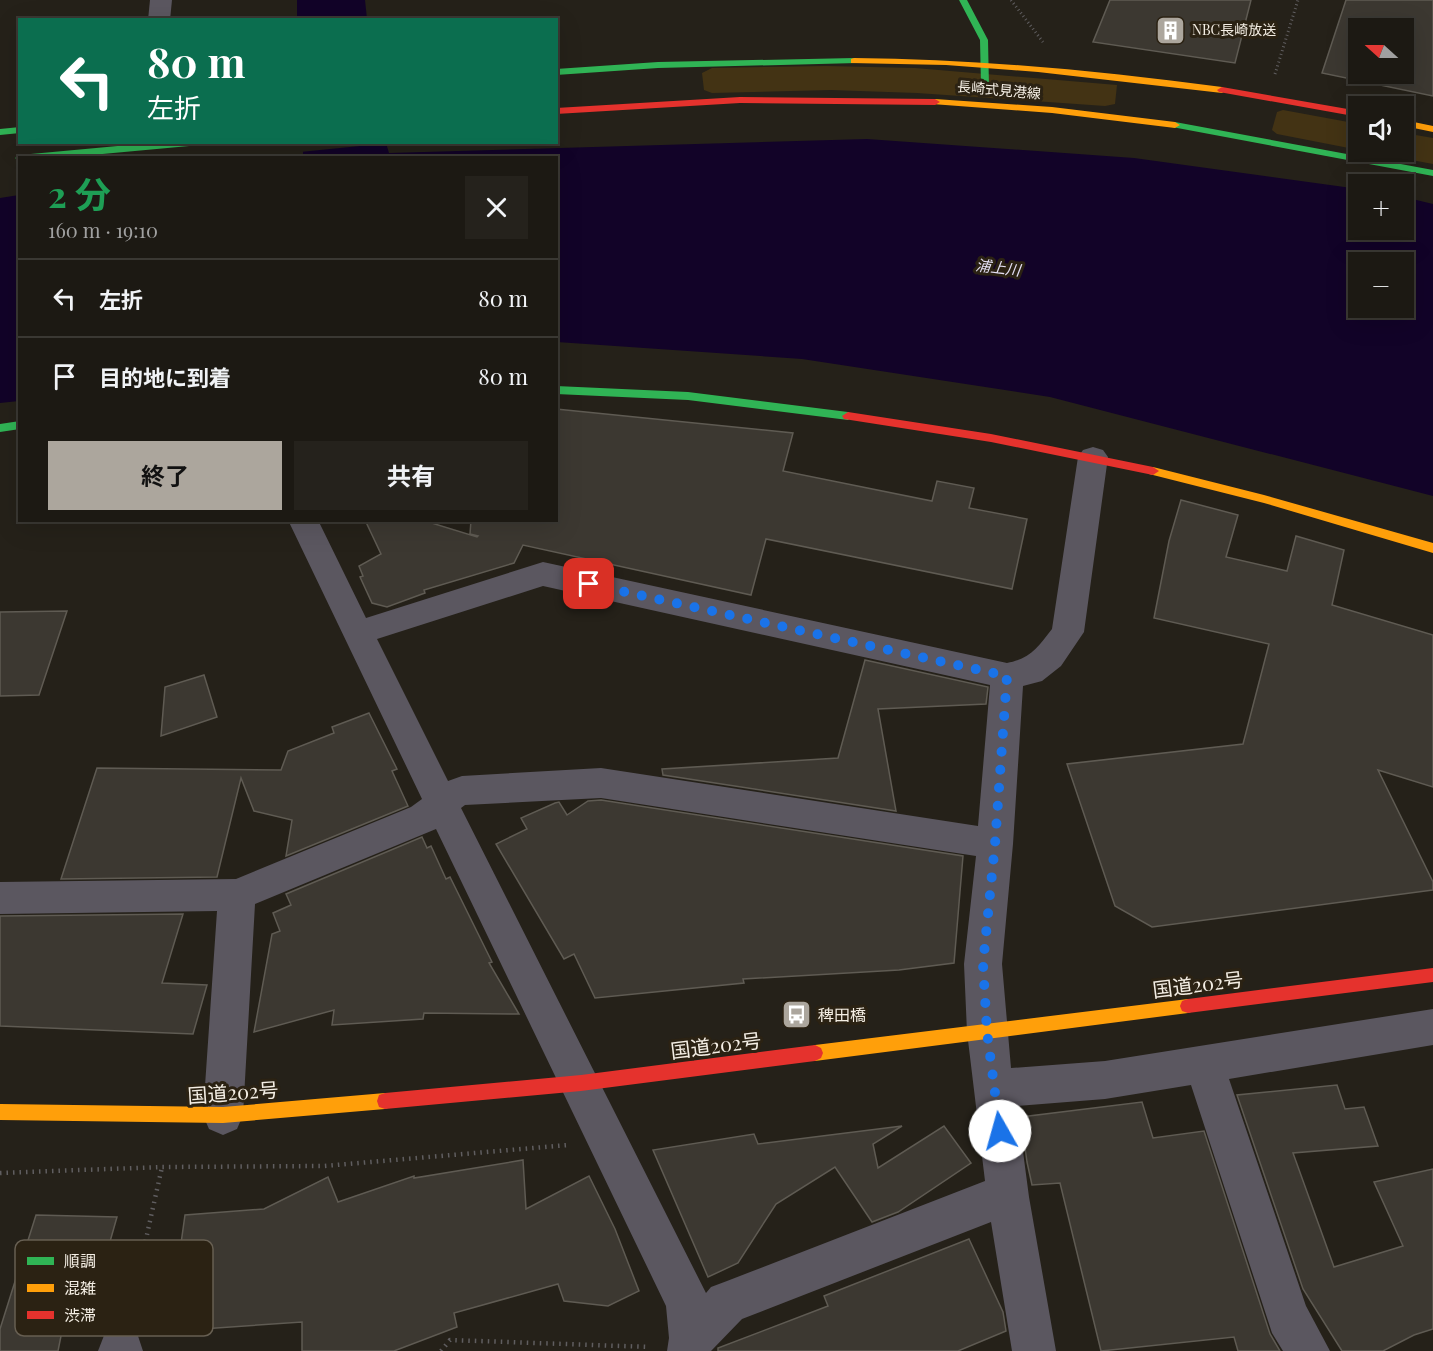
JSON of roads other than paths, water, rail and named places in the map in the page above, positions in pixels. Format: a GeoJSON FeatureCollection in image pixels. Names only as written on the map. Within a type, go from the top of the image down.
{"type":"FeatureCollection","features":[{"type":"Feature","properties":{"kind":"main road"},"geometry":{"type":"LineString","coordinates":[[963,0],[981,27],[988,48],[986,105]]}},
{"type":"Feature","properties":{"kind":"main road","name":"長崎式見港線"},"geometry":{"type":"LineString","coordinates":[[558,72],[714,62],[830,59],[987,65],[1118,75],[1269,96],[1348,112]]}},
{"type":"Feature","properties":{"kind":"main road","name":"長崎式見港線"},"geometry":{"type":"LineString","coordinates":[[558,111],[611,106],[819,99],[986,105],[1119,118],[1223,132],[1433,173]]}},
{"type":"Feature","properties":{"kind":"main road"},"geometry":{"type":"LineString","coordinates":[[1414,125],[1433,129]]}},
{"type":"Feature","properties":{"kind":"main road"},"geometry":{"type":"LineString","coordinates":[[0,132],[18,130]]}},
{"type":"Feature","properties":{"kind":"main road"},"geometry":{"type":"LineString","coordinates":[[37,156],[167,144]]}},
{"type":"Feature","properties":{"kind":"main road"},"geometry":{"type":"LineString","coordinates":[[558,390],[748,402],[886,421],[1092,457],[1164,473],[1433,548]]}},
{"type":"Feature","properties":{"kind":"main road"},"geometry":{"type":"LineString","coordinates":[[0,428],[18,425]]}},
{"type":"Feature","properties":{"kind":"main road","name":"国道202号"},"geometry":{"type":"LineString","coordinates":[[0,1112],[223,1115],[581,1083],[1433,975]]}},
{"type":"Feature","properties":{"kind":"street"},"geometry":{"type":"LineString","coordinates":[[159,18],[161,0]]}},
{"type":"Feature","properties":{"kind":"street"},"geometry":{"type":"LineString","coordinates":[[357,633],[543,574],[1007,676],[1030,672],[1049,657],[1068,632],[1092,457]]}},
{"type":"Feature","properties":{"kind":"street"},"geometry":{"type":"LineString","coordinates":[[304,522],[441,806],[581,1083],[688,1303],[690,1344]]}},
{"type":"Feature","properties":{"kind":"street"},"geometry":{"type":"LineString","coordinates":[[1007,676],[995,844],[983,964],[987,1032],[1008,1197],[1034,1350]]}},
{"type":"Feature","properties":{"kind":"street"},"geometry":{"type":"LineString","coordinates":[[0,898],[237,895],[424,818],[454,794],[462,791],[601,783],[995,844]]}},
{"type":"Feature","properties":{"kind":"street"},"geometry":{"type":"LineString","coordinates":[[223,1115],[237,895]]}},
{"type":"Feature","properties":{"kind":"street"},"geometry":{"type":"LineString","coordinates":[[994,1088],[1105,1080],[1433,1027]]}},
{"type":"Feature","properties":{"kind":"street"},"geometry":{"type":"LineString","coordinates":[[1204,1064],[1288,1317],[1308,1351]]}},
{"type":"Feature","properties":{"kind":"street"},"geometry":{"type":"LineString","coordinates":[[690,1344],[727,1303],[979,1204],[1008,1197]]}},
{"type":"Feature","properties":{"kind":"water"},"geometry":{"type":"Polygon","coordinates":[[[297,0],[365,0],[367,18],[297,18],[297,0]]]}},
{"type":"Feature","properties":{"kind":"water","name":"浦上川"},"geometry":{"type":"Polygon","coordinates":[[[867,139],[1134,158],[1348,187],[1348,240],[1414,240],[1414,199],[1433,204],[1433,496],[1050,397],[802,359],[558,342],[558,156],[303,156],[303,144],[386,144],[389,153],[867,139]]]}},
{"type":"Feature","properties":{"kind":"water"},"geometry":{"type":"Polygon","coordinates":[[[18,195],[18,401],[0,403],[0,198],[18,195]]]}},
{"type":"Feature","properties":{"kind":"place","name":"NBC長崎放送"},"geometry":{"type":"Point","coordinates":[1171,30]}},
{"type":"Feature","properties":{"kind":"place","name":"稗田橋"},"geometry":{"type":"Point","coordinates":[797,1015]}}]}
